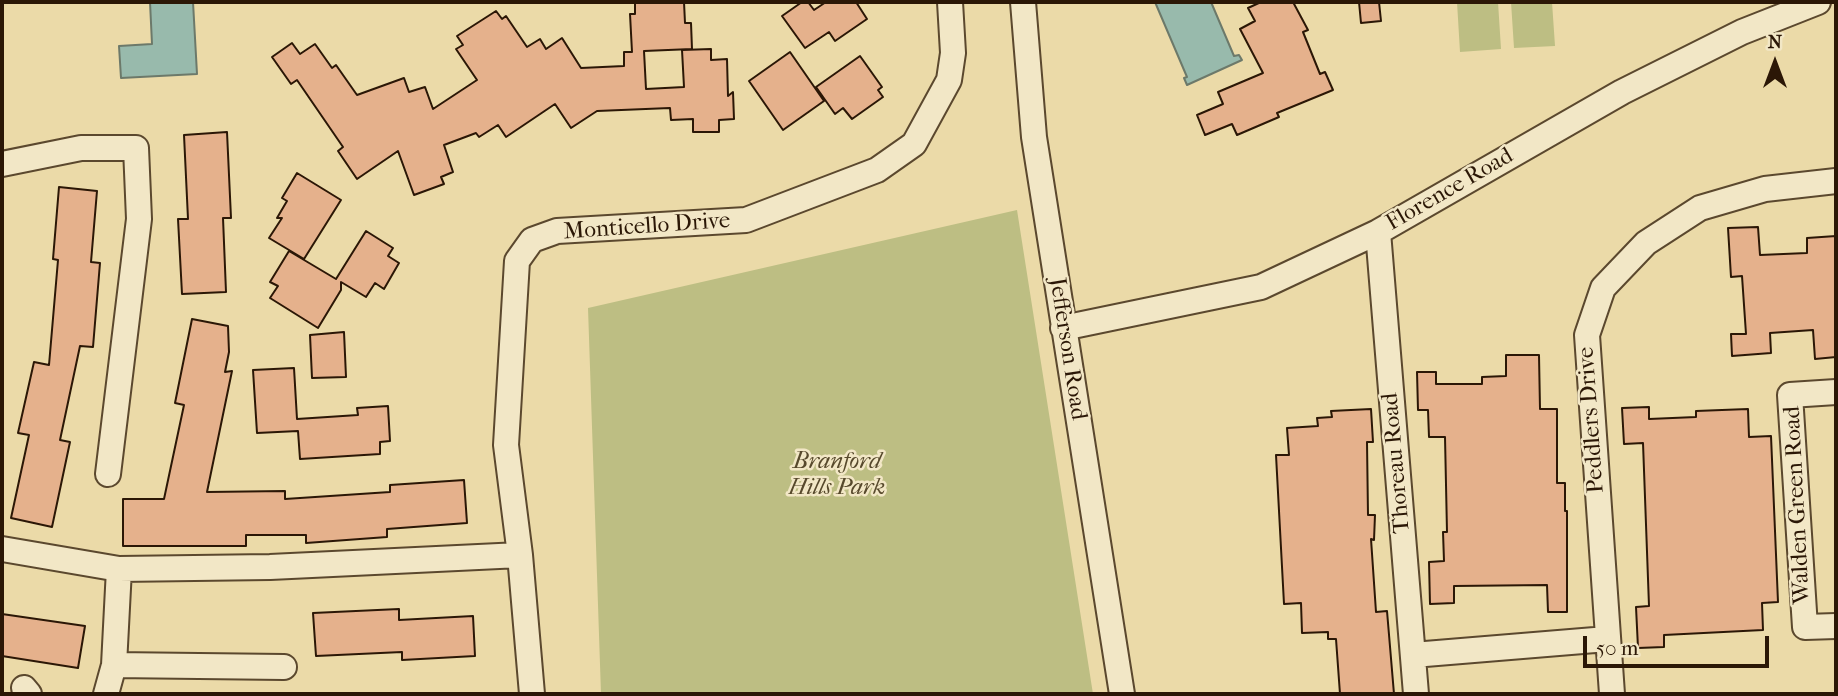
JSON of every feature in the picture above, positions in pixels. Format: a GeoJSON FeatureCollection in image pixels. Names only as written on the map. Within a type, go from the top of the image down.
{"type":"FeatureCollection","features":[{"type":"Feature","properties":{"kind":"street","name":"Monticello Drive"},"geometry":{"type":"LineString","coordinates":[[532,694],[520,555],[506,445],[517,261],[532,240],[557,231],[746,220],[877,170],[915,144],[949,80],[953,53],[950,2]]}},
{"type":"Feature","properties":{"kind":"street","name":"Jefferson Road"},"geometry":{"type":"LineString","coordinates":[[1023,2],[1034,137],[1122,694]]}},
{"type":"Feature","properties":{"kind":"street","name":"Florence Road"},"geometry":{"type":"LineString","coordinates":[[1063,328],[1261,287],[1378,232],[1622,92],[1742,32],[1818,2]]}},
{"type":"Feature","properties":{"kind":"street"},"geometry":{"type":"LineString","coordinates":[[2,164],[81,148],[136,148],[139,219],[108,474]]}},
{"type":"Feature","properties":{"kind":"street","name":"Peddlers Drive"},"geometry":{"type":"LineString","coordinates":[[1612,694],[1587,335],[1603,288],[1646,243],[1700,208],[1765,189],[1836,181]]}},
{"type":"Feature","properties":{"kind":"street","name":"Thoreau Road"},"geometry":{"type":"LineString","coordinates":[[1378,232],[1416,694]]}},
{"type":"Feature","properties":{"kind":"street","name":"Walden Green Road"},"geometry":{"type":"LineString","coordinates":[[1836,392],[1790,396],[1805,628],[1836,626]]}},
{"type":"Feature","properties":{"kind":"street"},"geometry":{"type":"LineString","coordinates":[[2,549],[119,569],[270,567],[520,555]]}},
{"type":"Feature","properties":{"kind":"street"},"geometry":{"type":"LineString","coordinates":[[106,694],[114,666],[119,569]]}},
{"type":"Feature","properties":{"kind":"street"},"geometry":{"type":"LineString","coordinates":[[1413,655],[1608,639]]}},
{"type":"Feature","properties":{"kind":"street"},"geometry":{"type":"LineString","coordinates":[[114,666],[284,667]]}},
{"type":"Feature","properties":{"kind":"green space"},"geometry":{"type":"Polygon","coordinates":[[[1457,2],[1498,2],[1501,49],[1460,52],[1457,2]]]}},
{"type":"Feature","properties":{"kind":"green space"},"geometry":{"type":"Polygon","coordinates":[[[1511,2],[1552,2],[1555,46],[1514,48],[1511,2]]]}},
{"type":"Feature","properties":{"kind":"green space","name":"Branford Hills Park"},"geometry":{"type":"Polygon","coordinates":[[[1017,210],[1093,694],[601,694],[588,308],[1017,210]]]}},
{"type":"Feature","properties":{"kind":"shaded area"},"geometry":{"type":"Polygon","coordinates":[[[150,2],[193,2],[197,74],[121,78],[119,46],[152,44],[150,2]]]}},
{"type":"Feature","properties":{"kind":"shaded area"},"geometry":{"type":"Polygon","coordinates":[[[1155,2],[1211,2],[1234,56],[1239,55],[1242,60],[1187,85],[1184,78],[1187,77],[1155,2]]]}},
{"type":"Feature","properties":{"kind":"building"},"geometry":{"type":"Polygon","coordinates":[[[635,2],[684,2],[685,23],[691,23],[692,49],[644,51],[646,89],[684,87],[682,50],[711,49],[711,60],[727,59],[728,96],[733,92],[734,119],[719,120],[719,132],[693,132],[693,119],[671,120],[670,108],[597,111],[571,128],[555,104],[506,137],[498,125],[479,137],[476,133],[444,145],[453,172],[441,177],[444,184],[414,195],[398,151],[357,179],[338,151],[343,147],[297,80],[291,84],[272,57],[292,43],[300,54],[315,44],[332,68],[336,65],[357,95],[404,78],[409,92],[425,87],[433,109],[477,80],[456,49],[463,45],[457,36],[496,11],[502,19],[506,16],[527,47],[540,39],[546,49],[562,38],[581,68],[624,66],[624,52],[632,52],[630,14],[635,14],[635,2]]]}},
{"type":"Feature","properties":{"kind":"building"},"geometry":{"type":"Polygon","coordinates":[[[802,2],[808,2],[814,10],[826,2],[856,2],[867,19],[835,41],[829,32],[805,48],[782,16],[802,2]]]}},
{"type":"Feature","properties":{"kind":"building"},"geometry":{"type":"Polygon","coordinates":[[[1261,2],[1293,2],[1308,30],[1303,32],[1320,74],[1325,72],[1333,90],[1277,113],[1279,117],[1237,135],[1232,124],[1205,135],[1197,115],[1223,104],[1218,92],[1263,73],[1240,29],[1255,21],[1248,8],[1261,2]]]}},
{"type":"Feature","properties":{"kind":"building"},"geometry":{"type":"Polygon","coordinates":[[[1359,2],[1379,2],[1381,21],[1361,23],[1359,2]]]}},
{"type":"Feature","properties":{"kind":"building"},"geometry":{"type":"Polygon","coordinates":[[[790,52],[824,101],[783,130],[749,81],[790,52]]]}},
{"type":"Feature","properties":{"kind":"building"},"geometry":{"type":"Polygon","coordinates":[[[860,56],[882,87],[878,90],[883,97],[852,119],[843,108],[835,114],[816,87],[860,56]]]}},
{"type":"Feature","properties":{"kind":"building"},"geometry":{"type":"Polygon","coordinates":[[[227,132],[231,218],[223,218],[226,292],[182,294],[178,219],[188,219],[184,135],[227,132]]]}},
{"type":"Feature","properties":{"kind":"building"},"geometry":{"type":"Polygon","coordinates":[[[297,173],[341,200],[304,259],[269,238],[282,218],[277,218],[287,201],[282,198],[297,173]]]}},
{"type":"Feature","properties":{"kind":"building"},"geometry":{"type":"Polygon","coordinates":[[[59,187],[97,191],[91,262],[100,263],[93,347],[80,346],[60,440],[70,442],[52,527],[11,518],[29,435],[18,433],[34,362],[49,365],[58,260],[53,259],[59,187]]]}},
{"type":"Feature","properties":{"kind":"building"},"geometry":{"type":"Polygon","coordinates":[[[1758,227],[1760,255],[1807,253],[1807,238],[1836,236],[1836,357],[1815,359],[1813,330],[1770,333],[1771,353],[1732,356],[1731,334],[1746,334],[1742,276],[1731,277],[1728,228],[1758,227]]]}},
{"type":"Feature","properties":{"kind":"building"},"geometry":{"type":"Polygon","coordinates":[[[366,231],[393,248],[388,256],[399,263],[384,289],[375,283],[366,297],[341,282],[341,290],[318,328],[270,298],[278,286],[270,282],[289,251],[336,279],[366,231]]]}},
{"type":"Feature","properties":{"kind":"building"},"geometry":{"type":"Polygon","coordinates":[[[192,319],[228,326],[229,352],[225,372],[232,371],[207,492],[285,491],[285,499],[390,492],[390,485],[464,480],[467,523],[387,529],[387,537],[306,543],[306,535],[246,535],[246,546],[123,546],[123,499],[164,499],[184,405],[175,403],[192,319]]]}},
{"type":"Feature","properties":{"kind":"building"},"geometry":{"type":"Polygon","coordinates":[[[344,332],[346,377],[312,378],[310,335],[344,332]]]}},
{"type":"Feature","properties":{"kind":"building"},"geometry":{"type":"Polygon","coordinates":[[[1506,355],[1539,355],[1540,409],[1557,409],[1557,483],[1565,483],[1567,511],[1567,612],[1548,612],[1547,585],[1454,586],[1454,603],[1430,604],[1429,562],[1444,561],[1443,532],[1447,532],[1445,437],[1429,437],[1428,410],[1418,410],[1417,372],[1436,372],[1436,384],[1482,384],[1482,377],[1506,376],[1506,355]]]}},
{"type":"Feature","properties":{"kind":"building"},"geometry":{"type":"Polygon","coordinates":[[[294,368],[297,419],[358,415],[357,408],[388,406],[390,441],[380,442],[380,454],[300,459],[298,431],[257,433],[253,370],[294,368]]]}},
{"type":"Feature","properties":{"kind":"building"},"geometry":{"type":"Polygon","coordinates":[[[1649,407],[1649,419],[1696,417],[1696,411],[1748,409],[1749,437],[1771,436],[1778,602],[1762,603],[1763,630],[1664,635],[1664,647],[1638,648],[1636,607],[1649,606],[1643,443],[1624,444],[1622,408],[1649,407]]]}},
{"type":"Feature","properties":{"kind":"building"},"geometry":{"type":"Polygon","coordinates":[[[1371,409],[1373,442],[1367,442],[1368,515],[1375,515],[1374,540],[1371,539],[1376,612],[1387,611],[1394,694],[1340,694],[1336,639],[1328,639],[1328,632],[1302,633],[1301,603],[1284,604],[1276,455],[1289,455],[1287,428],[1318,426],[1317,418],[1332,417],[1331,411],[1371,409]]]}},
{"type":"Feature","properties":{"kind":"building"},"geometry":{"type":"Polygon","coordinates":[[[399,609],[399,620],[473,616],[475,656],[402,660],[402,652],[316,656],[313,613],[399,609]]]}},
{"type":"Feature","properties":{"kind":"building"},"geometry":{"type":"Polygon","coordinates":[[[2,614],[85,626],[78,668],[2,656],[2,614]]]}}]}
